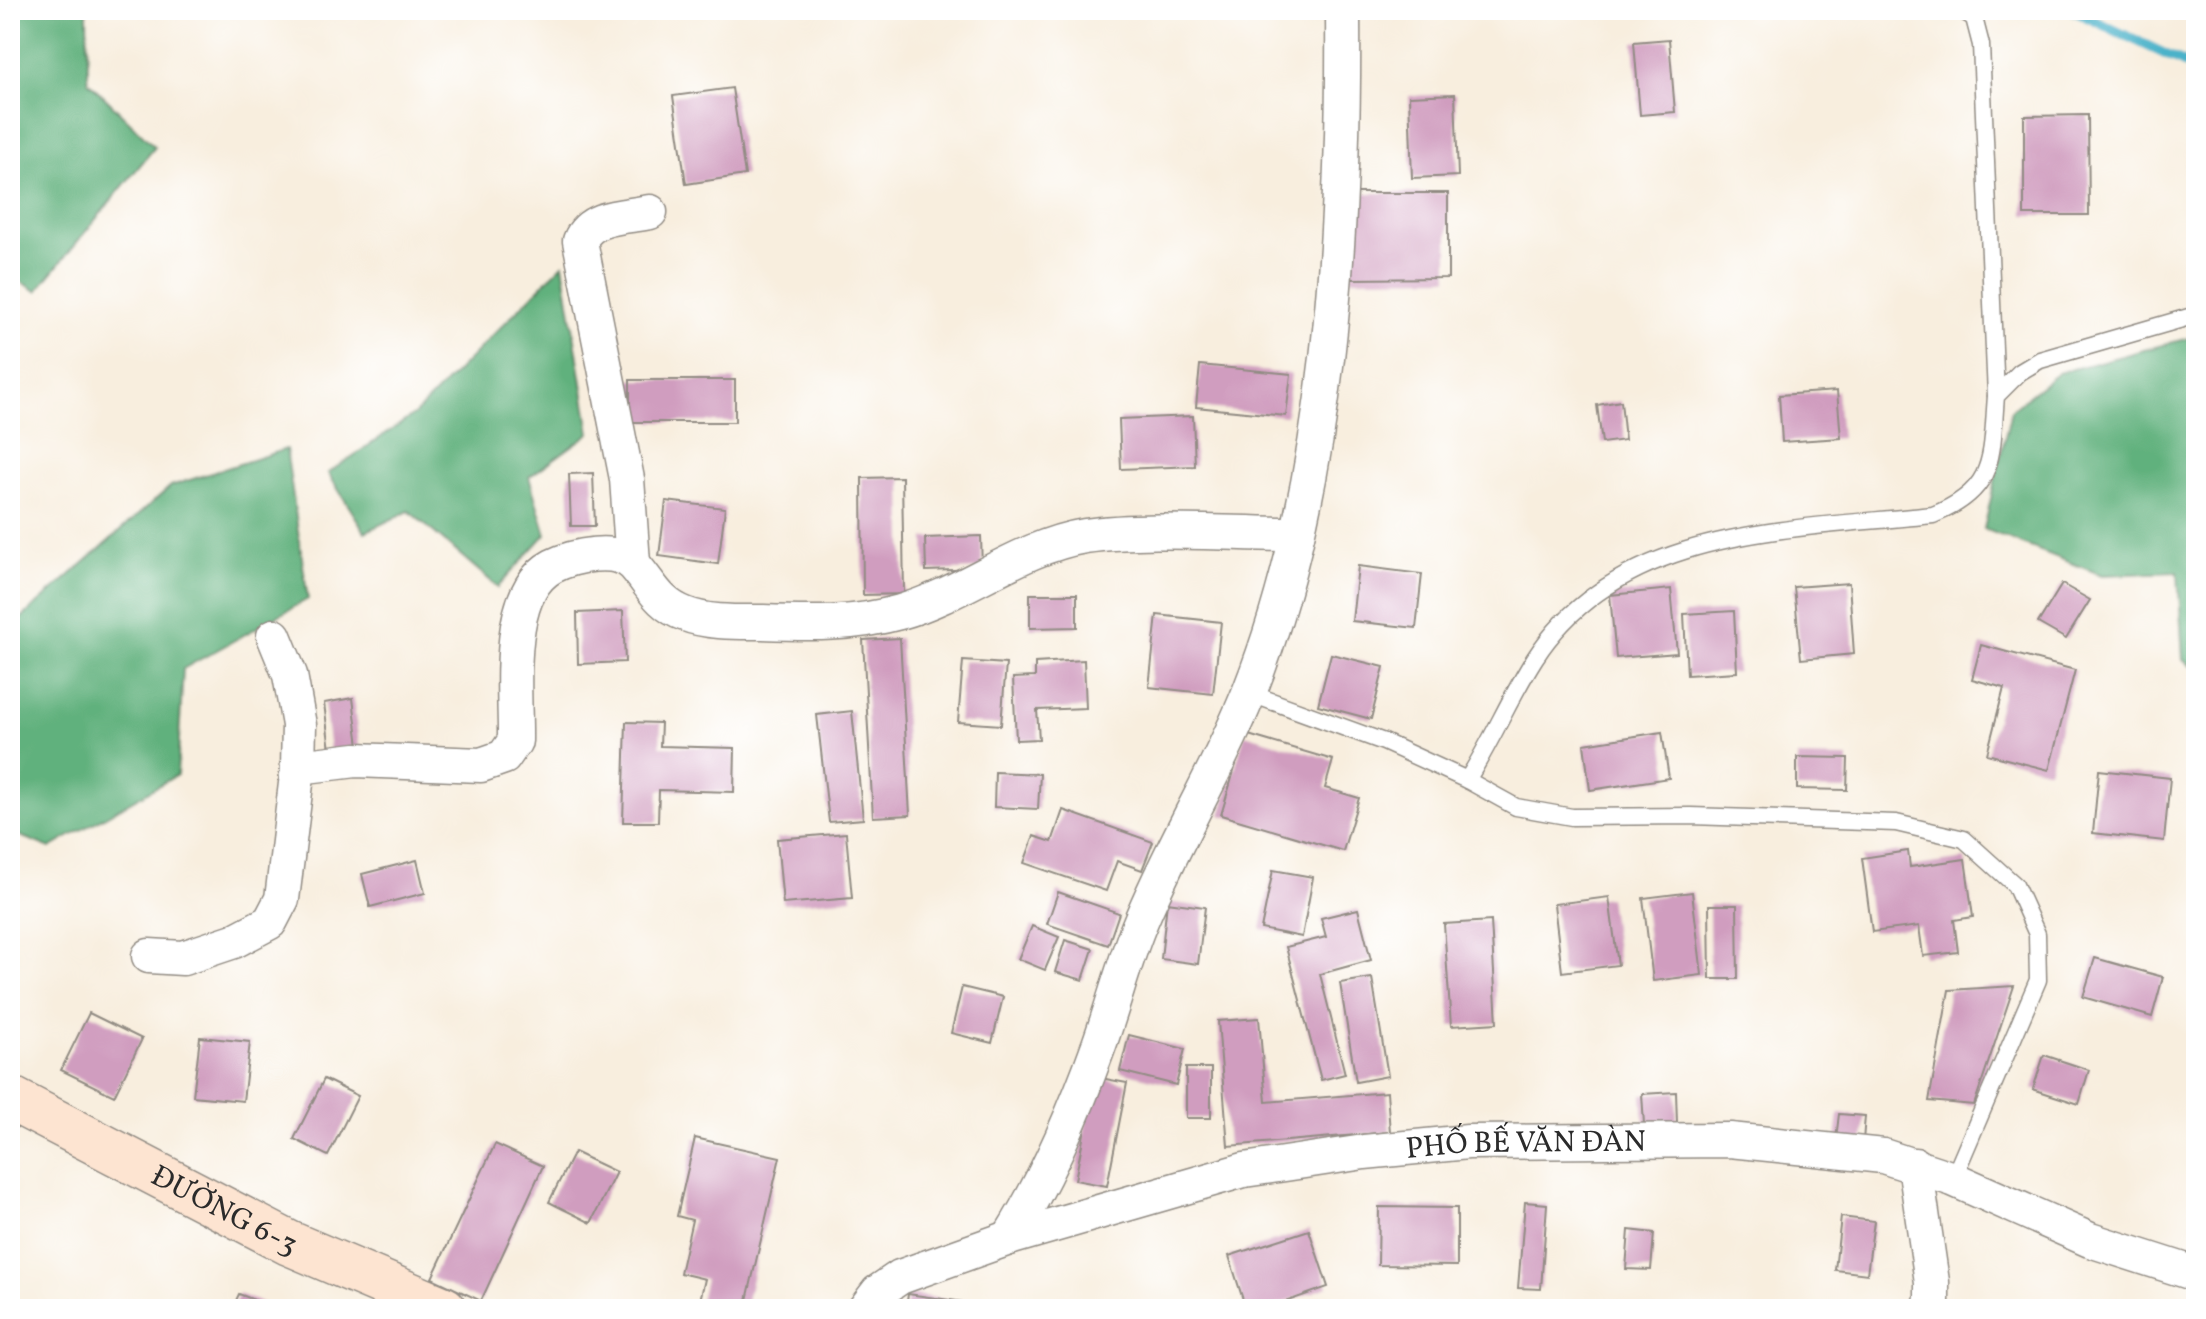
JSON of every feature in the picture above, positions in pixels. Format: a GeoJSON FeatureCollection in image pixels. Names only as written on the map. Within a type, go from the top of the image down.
{"type":"FeatureCollection","features":[{"type":"Feature","properties":{"kind":"street"},"geometry":{"type":"LineString","coordinates":[[1009,1238],[1031,1203],[1073,1114],[1138,928],[1249,693],[1297,534],[1315,451],[1330,310],[1344,95],[1343,10]]}},
{"type":"Feature","properties":{"kind":"street"},"geometry":{"type":"LineString","coordinates":[[650,212],[595,222],[584,230],[580,241],[627,479],[633,563],[661,601],[686,615],[730,621],[840,625],[902,612],[1050,546],[1084,537],[1297,534]]}},
{"type":"Feature","properties":{"kind":"street"},"geometry":{"type":"LineString","coordinates":[[298,767],[356,760],[481,765],[504,757],[515,741],[518,625],[525,594],[551,567],[580,556],[613,556],[633,563]]}},
{"type":"Feature","properties":{"kind":"street"},"geometry":{"type":"LineString","coordinates":[[149,956],[183,958],[234,941],[270,922],[282,899],[298,767],[299,725],[290,675],[274,636]]}},
{"type":"Feature","properties":{"kind":"street","name":"ĐƯỜNG 6-3"},"geometry":{"type":"LineString","coordinates":[[10,1098],[289,1243],[444,1309]]}},
{"type":"Feature","properties":{"kind":"street","name":"PHỐ BẾ VĂN ĐÀN"},"geometry":{"type":"LineString","coordinates":[[865,1309],[878,1292],[900,1277],[1009,1238],[1244,1170],[1364,1152],[1468,1142],[1730,1140],[1883,1156],[1953,1179],[2090,1240],[2196,1274]]}},
{"type":"Feature","properties":{"kind":"street"},"geometry":{"type":"LineString","coordinates":[[1915,1165],[1932,1282],[1932,1301],[1928,1309]]}},
{"type":"Feature","properties":{"kind":"lane"},"geometry":{"type":"LineString","coordinates":[[1467,780],[1536,656],[1572,615],[1613,581],[1664,556],[1735,536],[1933,515],[1961,504],[1979,485],[1991,458],[1996,396],[1981,45],[1974,18],[1961,10]]}},
{"type":"Feature","properties":{"kind":"lane"},"geometry":{"type":"LineString","coordinates":[[1996,396],[2020,372],[2040,360],[2196,315]]}},
{"type":"Feature","properties":{"kind":"lane"},"geometry":{"type":"LineString","coordinates":[[1249,693],[1384,742],[1467,780],[1516,807],[1572,817],[1691,816],[1896,823],[1964,839],[2015,885],[2037,934],[2038,980],[1953,1179]]}},
{"type":"Feature","properties":{"kind":"green space"},"geometry":{"type":"Polygon","coordinates":[[[10,10],[87,10],[88,81],[155,147],[37,291],[10,276],[10,10]]]}},
{"type":"Feature","properties":{"kind":"green space"},"geometry":{"type":"Polygon","coordinates":[[[563,264],[590,433],[529,477],[546,534],[498,587],[409,511],[365,532],[328,473],[415,414],[563,264]]]}},
{"type":"Feature","properties":{"kind":"green space"},"geometry":{"type":"Polygon","coordinates":[[[2196,336],[2196,669],[2183,660],[2178,572],[2102,575],[1984,529],[2011,410],[2058,373],[2196,336]]]}},
{"type":"Feature","properties":{"kind":"green space"},"geometry":{"type":"Polygon","coordinates":[[[286,449],[308,599],[183,669],[177,775],[50,848],[10,832],[10,628],[171,486],[286,449]]]}},
{"type":"Feature","properties":{"kind":"building"},"geometry":{"type":"Polygon","coordinates":[[[1669,39],[1675,112],[1640,115],[1634,42],[1669,39]]]}},
{"type":"Feature","properties":{"kind":"building"},"geometry":{"type":"Polygon","coordinates":[[[732,88],[745,175],[686,184],[673,96],[732,88]]]}},
{"type":"Feature","properties":{"kind":"building"},"geometry":{"type":"Polygon","coordinates":[[[1455,94],[1458,176],[1412,178],[1409,96],[1455,94]]]}},
{"type":"Feature","properties":{"kind":"building"},"geometry":{"type":"Polygon","coordinates":[[[2088,115],[2089,215],[2024,215],[2024,116],[2088,115]]]}},
{"type":"Feature","properties":{"kind":"building"},"geometry":{"type":"Polygon","coordinates":[[[1351,193],[1448,193],[1448,278],[1351,279],[1351,193]]]}},
{"type":"Feature","properties":{"kind":"building"},"geometry":{"type":"Polygon","coordinates":[[[1200,365],[1291,374],[1286,416],[1196,407],[1200,365]]]}},
{"type":"Feature","properties":{"kind":"building"},"geometry":{"type":"Polygon","coordinates":[[[630,380],[735,380],[735,422],[630,422],[630,380]]]}},
{"type":"Feature","properties":{"kind":"building"},"geometry":{"type":"Polygon","coordinates":[[[1837,391],[1841,438],[1782,442],[1779,395],[1837,391]]]}},
{"type":"Feature","properties":{"kind":"building"},"geometry":{"type":"Polygon","coordinates":[[[1621,401],[1625,440],[1602,443],[1597,405],[1621,401]]]}},
{"type":"Feature","properties":{"kind":"building"},"geometry":{"type":"Polygon","coordinates":[[[1193,416],[1195,466],[1121,469],[1119,419],[1193,416]]]}},
{"type":"Feature","properties":{"kind":"building"},"geometry":{"type":"Polygon","coordinates":[[[593,473],[595,526],[571,526],[569,474],[593,473]]]}},
{"type":"Feature","properties":{"kind":"building"},"geometry":{"type":"Polygon","coordinates":[[[902,477],[904,594],[863,595],[862,478],[902,477]]]}},
{"type":"Feature","properties":{"kind":"building"},"geometry":{"type":"Polygon","coordinates":[[[666,501],[725,508],[718,564],[659,556],[666,501]]]}},
{"type":"Feature","properties":{"kind":"building"},"geometry":{"type":"Polygon","coordinates":[[[981,536],[982,569],[926,571],[925,538],[981,536]]]}},
{"type":"Feature","properties":{"kind":"building"},"geometry":{"type":"Polygon","coordinates":[[[1358,566],[1422,574],[1416,628],[1352,621],[1358,566]]]}},
{"type":"Feature","properties":{"kind":"building"},"geometry":{"type":"Polygon","coordinates":[[[1849,583],[1854,654],[1801,659],[1794,587],[1849,583]]]}},
{"type":"Feature","properties":{"kind":"building"},"geometry":{"type":"Polygon","coordinates":[[[2062,584],[2090,600],[2066,639],[2038,623],[2062,584]]]}},
{"type":"Feature","properties":{"kind":"building"},"geometry":{"type":"Polygon","coordinates":[[[1671,589],[1677,653],[1616,658],[1610,595],[1671,589]]]}},
{"type":"Feature","properties":{"kind":"building"},"geometry":{"type":"Polygon","coordinates":[[[1030,594],[1077,594],[1077,627],[1030,628],[1030,594]]]}},
{"type":"Feature","properties":{"kind":"building"},"geometry":{"type":"Polygon","coordinates":[[[623,611],[625,662],[578,664],[577,613],[623,611]]]}},
{"type":"Feature","properties":{"kind":"building"},"geometry":{"type":"Polygon","coordinates":[[[1734,611],[1737,672],[1687,675],[1684,614],[1734,611]]]}},
{"type":"Feature","properties":{"kind":"building"},"geometry":{"type":"Polygon","coordinates":[[[1157,615],[1221,622],[1213,694],[1149,687],[1157,615]]]}},
{"type":"Feature","properties":{"kind":"building"},"geometry":{"type":"Polygon","coordinates":[[[900,638],[910,815],[873,817],[863,640],[900,638]]]}},
{"type":"Feature","properties":{"kind":"building"},"geometry":{"type":"Polygon","coordinates":[[[1981,645],[2075,670],[2049,770],[1987,754],[2004,688],[1972,679],[1981,645]]]}},
{"type":"Feature","properties":{"kind":"building"},"geometry":{"type":"Polygon","coordinates":[[[1331,654],[1384,667],[1371,719],[1318,705],[1331,654]]]}},
{"type":"Feature","properties":{"kind":"building"},"geometry":{"type":"Polygon","coordinates":[[[1084,660],[1086,708],[1037,710],[1039,739],[1016,740],[1013,678],[1035,677],[1035,663],[1084,660]]]}},
{"type":"Feature","properties":{"kind":"building"},"geometry":{"type":"Polygon","coordinates":[[[963,661],[1006,664],[1001,725],[958,722],[963,661]]]}},
{"type":"Feature","properties":{"kind":"building"},"geometry":{"type":"Polygon","coordinates":[[[353,698],[359,746],[330,750],[324,703],[353,698]]]}},
{"type":"Feature","properties":{"kind":"building"},"geometry":{"type":"Polygon","coordinates":[[[852,711],[863,819],[829,822],[817,715],[852,711]]]}},
{"type":"Feature","properties":{"kind":"building"},"geometry":{"type":"Polygon","coordinates":[[[626,722],[661,723],[660,746],[735,748],[734,792],[659,790],[658,822],[623,822],[626,722]]]}},
{"type":"Feature","properties":{"kind":"building"},"geometry":{"type":"Polygon","coordinates":[[[1662,732],[1669,778],[1590,790],[1584,744],[1662,732]]]}},
{"type":"Feature","properties":{"kind":"building"},"geometry":{"type":"Polygon","coordinates":[[[1245,734],[1333,760],[1325,788],[1359,798],[1343,851],[1221,815],[1245,734]]]}},
{"type":"Feature","properties":{"kind":"building"},"geometry":{"type":"Polygon","coordinates":[[[1797,757],[1848,758],[1847,790],[1797,789],[1797,757]]]}},
{"type":"Feature","properties":{"kind":"building"},"geometry":{"type":"Polygon","coordinates":[[[2099,770],[2170,778],[2164,841],[2093,833],[2099,770]]]}},
{"type":"Feature","properties":{"kind":"building"},"geometry":{"type":"Polygon","coordinates":[[[995,772],[1040,774],[1038,809],[994,807],[995,772]]]}},
{"type":"Feature","properties":{"kind":"building"},"geometry":{"type":"Polygon","coordinates":[[[1063,810],[1153,842],[1142,870],[1117,861],[1106,891],[1024,863],[1034,836],[1052,842],[1063,810]]]}},
{"type":"Feature","properties":{"kind":"building"},"geometry":{"type":"Polygon","coordinates":[[[846,833],[852,898],[783,904],[777,839],[846,833]]]}},
{"type":"Feature","properties":{"kind":"building"},"geometry":{"type":"Polygon","coordinates":[[[1908,851],[1910,867],[1965,859],[1973,917],[1954,920],[1958,952],[1923,956],[1919,926],[1872,932],[1862,858],[1908,851]]]}},
{"type":"Feature","properties":{"kind":"building"},"geometry":{"type":"Polygon","coordinates":[[[417,860],[425,893],[370,907],[362,874],[417,860]]]}},
{"type":"Feature","properties":{"kind":"building"},"geometry":{"type":"Polygon","coordinates":[[[1273,870],[1313,877],[1302,937],[1261,929],[1273,870]]]}},
{"type":"Feature","properties":{"kind":"building"},"geometry":{"type":"Polygon","coordinates":[[[1058,892],[1119,913],[1108,945],[1047,924],[1058,892]]]}},
{"type":"Feature","properties":{"kind":"building"},"geometry":{"type":"Polygon","coordinates":[[[1692,892],[1702,975],[1653,981],[1643,898],[1692,892]]]}},
{"type":"Feature","properties":{"kind":"building"},"geometry":{"type":"Polygon","coordinates":[[[1609,897],[1618,965],[1562,972],[1554,904],[1609,897]]]}},
{"type":"Feature","properties":{"kind":"building"},"geometry":{"type":"Polygon","coordinates":[[[1167,902],[1205,907],[1198,964],[1161,959],[1167,902]]]}},
{"type":"Feature","properties":{"kind":"building"},"geometry":{"type":"Polygon","coordinates":[[[1709,905],[1737,905],[1738,979],[1710,979],[1709,905]]]}},
{"type":"Feature","properties":{"kind":"building"},"geometry":{"type":"Polygon","coordinates":[[[1358,909],[1371,960],[1320,974],[1345,1074],[1321,1080],[1286,947],[1326,937],[1321,918],[1358,909]]]}},
{"type":"Feature","properties":{"kind":"building"},"geometry":{"type":"Polygon","coordinates":[[[1491,921],[1497,1023],[1451,1026],[1444,924],[1491,921]]]}},
{"type":"Feature","properties":{"kind":"building"},"geometry":{"type":"Polygon","coordinates":[[[1032,926],[1059,937],[1045,970],[1018,959],[1032,926]]]}},
{"type":"Feature","properties":{"kind":"building"},"geometry":{"type":"Polygon","coordinates":[[[1065,940],[1093,949],[1083,980],[1055,972],[1065,940]]]}},
{"type":"Feature","properties":{"kind":"building"},"geometry":{"type":"Polygon","coordinates":[[[2095,958],[2163,977],[2152,1017],[2083,997],[2095,958]]]}},
{"type":"Feature","properties":{"kind":"building"},"geometry":{"type":"Polygon","coordinates":[[[1372,978],[1388,1076],[1356,1082],[1340,983],[1372,978]]]}},
{"type":"Feature","properties":{"kind":"building"},"geometry":{"type":"Polygon","coordinates":[[[2014,986],[1974,1105],[1929,1101],[1949,990],[2014,986]]]}},
{"type":"Feature","properties":{"kind":"building"},"geometry":{"type":"Polygon","coordinates":[[[962,987],[1003,997],[992,1043],[951,1033],[962,987]]]}},
{"type":"Feature","properties":{"kind":"building"},"geometry":{"type":"Polygon","coordinates":[[[89,1013],[142,1039],[114,1096],[61,1070],[89,1013]]]}},
{"type":"Feature","properties":{"kind":"building"},"geometry":{"type":"Polygon","coordinates":[[[1259,1018],[1266,1102],[1387,1092],[1390,1132],[1228,1146],[1218,1021],[1259,1018]]]}},
{"type":"Feature","properties":{"kind":"building"},"geometry":{"type":"Polygon","coordinates":[[[1129,1035],[1185,1049],[1176,1085],[1120,1071],[1129,1035]]]}},
{"type":"Feature","properties":{"kind":"building"},"geometry":{"type":"Polygon","coordinates":[[[200,1037],[250,1042],[243,1101],[193,1096],[200,1037]]]}},
{"type":"Feature","properties":{"kind":"building"},"geometry":{"type":"Polygon","coordinates":[[[2044,1055],[2089,1070],[2079,1104],[2033,1089],[2044,1055]]]}},
{"type":"Feature","properties":{"kind":"building"},"geometry":{"type":"Polygon","coordinates":[[[1186,1068],[1211,1068],[1211,1118],[1186,1118],[1186,1068]]]}},
{"type":"Feature","properties":{"kind":"building"},"geometry":{"type":"Polygon","coordinates":[[[1095,1077],[1127,1083],[1107,1186],[1075,1180],[1095,1077]]]}},
{"type":"Feature","properties":{"kind":"building"},"geometry":{"type":"Polygon","coordinates":[[[324,1079],[358,1096],[328,1156],[294,1139],[324,1079]]]}},
{"type":"Feature","properties":{"kind":"building"},"geometry":{"type":"Polygon","coordinates":[[[1676,1092],[1677,1123],[1644,1124],[1642,1094],[1676,1092]]]}},
{"type":"Feature","properties":{"kind":"building"},"geometry":{"type":"Polygon","coordinates":[[[1839,1114],[1865,1116],[1863,1141],[1836,1139],[1839,1114]]]}},
{"type":"Feature","properties":{"kind":"building"},"geometry":{"type":"Polygon","coordinates":[[[695,1138],[780,1157],[745,1309],[698,1309],[705,1279],[680,1273],[692,1220],[677,1216],[695,1138]]]}},
{"type":"Feature","properties":{"kind":"building"},"geometry":{"type":"Polygon","coordinates":[[[495,1144],[543,1166],[481,1301],[432,1278],[495,1144]]]}},
{"type":"Feature","properties":{"kind":"building"},"geometry":{"type":"Polygon","coordinates":[[[574,1152],[616,1172],[591,1223],[549,1202],[574,1152]]]}},
{"type":"Feature","properties":{"kind":"building"},"geometry":{"type":"Polygon","coordinates":[[[1525,1202],[1547,1204],[1541,1289],[1518,1288],[1525,1202]]]}},
{"type":"Feature","properties":{"kind":"building"},"geometry":{"type":"Polygon","coordinates":[[[1379,1207],[1457,1208],[1457,1266],[1378,1265],[1379,1207]]]}},
{"type":"Feature","properties":{"kind":"building"},"geometry":{"type":"Polygon","coordinates":[[[1841,1217],[1874,1221],[1867,1274],[1835,1270],[1841,1217]]]}},
{"type":"Feature","properties":{"kind":"building"},"geometry":{"type":"Polygon","coordinates":[[[1309,1230],[1328,1287],[1265,1309],[1246,1309],[1229,1256],[1309,1230]]]}},
{"type":"Feature","properties":{"kind":"building"},"geometry":{"type":"Polygon","coordinates":[[[1629,1230],[1654,1233],[1651,1270],[1626,1269],[1629,1230]]]}},
{"type":"Feature","properties":{"kind":"building"},"geometry":{"type":"Polygon","coordinates":[[[239,1294],[277,1309],[232,1309],[239,1294]]]}},
{"type":"Feature","properties":{"kind":"building"},"geometry":{"type":"Polygon","coordinates":[[[908,1294],[999,1307],[999,1309],[906,1309],[908,1294]]]}},
{"type":"Feature","properties":{"kind":"waterway"},"geometry":{"type":"LineString","coordinates":[[2072,10],[2186,64],[2196,64]]}}]}
